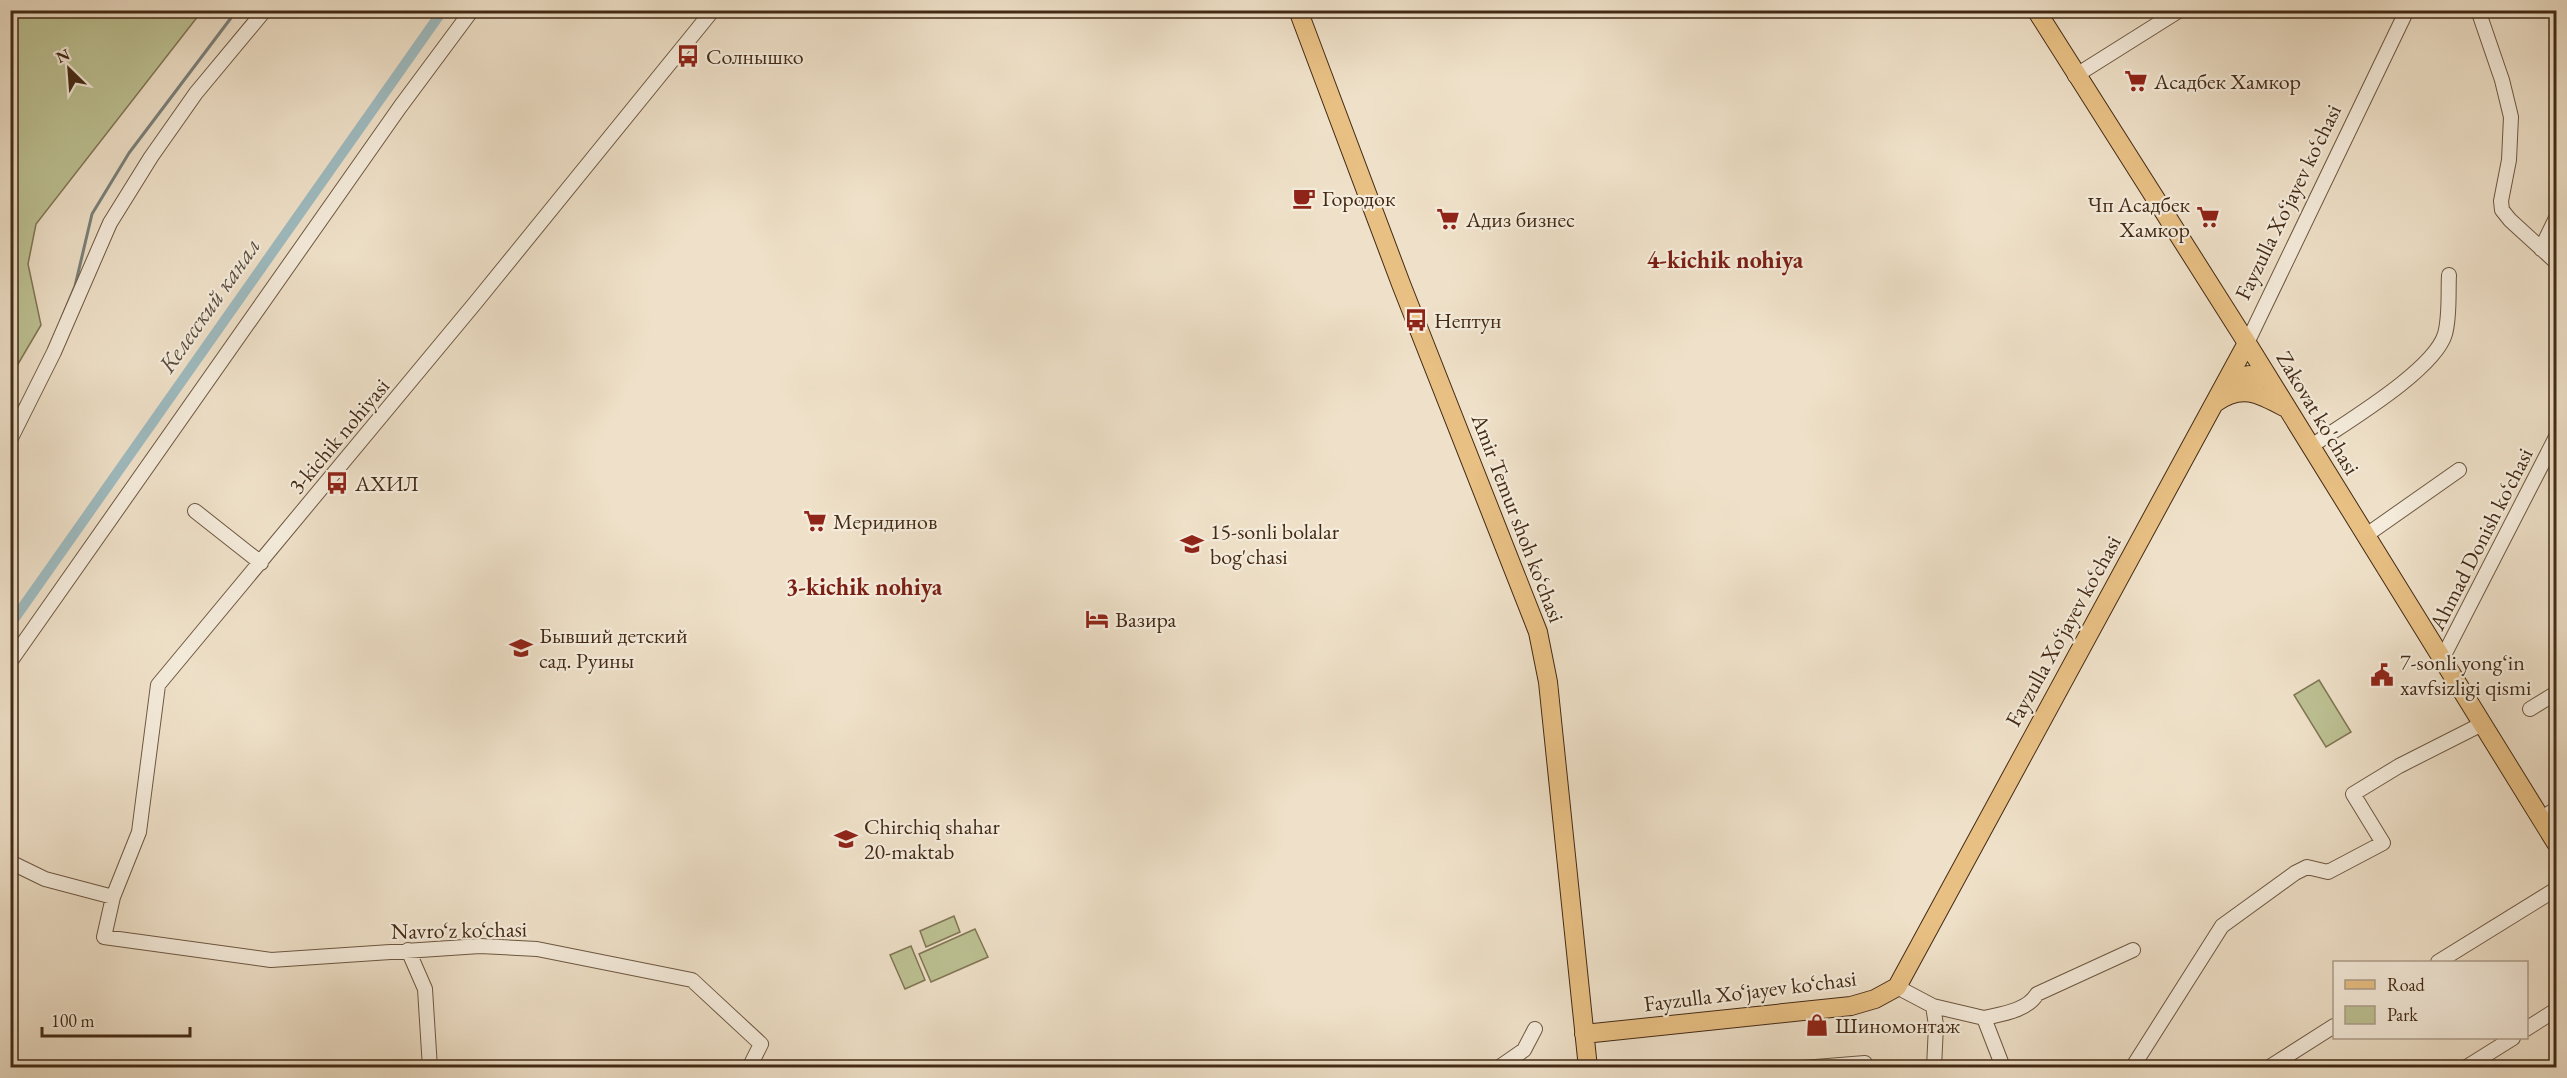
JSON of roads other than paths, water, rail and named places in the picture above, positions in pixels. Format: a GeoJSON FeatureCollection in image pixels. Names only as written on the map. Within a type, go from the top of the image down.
{"type":"FeatureCollection","features":[{"type":"Feature","properties":{"kind":"main road","name":"Amir Temur shoh ko‘chasi"},"geometry":{"type":"LineString","coordinates":[[1298,10],[1401,284],[1538,632],[1548,682],[1588,1068]]}},
{"type":"Feature","properties":{"kind":"main road","name":"Zakovat ko'chasi"},"geometry":{"type":"LineString","coordinates":[[2036,10],[2075,76],[2247,343],[2482,724],[2549,814],[2556,843]]}},
{"type":"Feature","properties":{"kind":"main road","name":"Fayzulla Xo‘jayev ko‘chasi"},"geometry":{"type":"LineString","coordinates":[[1584,1034],[1851,1006],[1875,999],[1897,987],[2247,343]]}},
{"type":"Feature","properties":{"kind":"main road"},"geometry":{"type":"LineString","coordinates":[[2228,380],[2249,375],[2269,379]]}},
{"type":"Feature","properties":{"kind":"main road"},"geometry":{"type":"LineString","coordinates":[[2215,403],[2234,392],[2249,390],[2286,408]]}},
{"type":"Feature","properties":{"kind":"street"},"geometry":{"type":"LineString","coordinates":[[10,440],[54,352],[110,224],[151,157],[196,93],[265,10]]}},
{"type":"Feature","properties":{"kind":"street"},"geometry":{"type":"LineString","coordinates":[[10,662],[399,107],[472,10]]}},
{"type":"Feature","properties":{"kind":"street","name":"3-kichik nohiyasi"},"geometry":{"type":"LineString","coordinates":[[104,937],[113,897],[139,832],[158,685],[713,10]]}},
{"type":"Feature","properties":{"kind":"street"},"geometry":{"type":"LineString","coordinates":[[2075,76],[2180,10]]}},
{"type":"Feature","properties":{"kind":"street","name":"Fayzulla Xo‘jayev ko‘chasi"},"geometry":{"type":"LineString","coordinates":[[2247,343],[2407,10]]}},
{"type":"Feature","properties":{"kind":"street"},"geometry":{"type":"LineString","coordinates":[[2478,10],[2502,80],[2511,117],[2509,160],[2501,201],[2502,210],[2556,262]]}},
{"type":"Feature","properties":{"kind":"street"},"geometry":{"type":"LineString","coordinates":[[2541,249],[2556,218]]}},
{"type":"Feature","properties":{"kind":"street"},"geometry":{"type":"LineString","coordinates":[[2310,447],[2402,383],[2438,351],[2446,333],[2448,274]]}},
{"type":"Feature","properties":{"kind":"street","name":"Ahmad Donish ko‘chasi"},"geometry":{"type":"LineString","coordinates":[[2442,659],[2556,437]]}},
{"type":"Feature","properties":{"kind":"street"},"geometry":{"type":"LineString","coordinates":[[2365,536],[2459,470]]}},
{"type":"Feature","properties":{"kind":"street"},"geometry":{"type":"LineString","coordinates":[[195,511],[261,562]]}},
{"type":"Feature","properties":{"kind":"street"},"geometry":{"type":"LineString","coordinates":[[2530,709],[2556,693]]}},
{"type":"Feature","properties":{"kind":"street"},"geometry":{"type":"LineString","coordinates":[[2150,1068],[2135,1063],[2222,926],[2295,873],[2307,867],[2328,872],[2383,843],[2353,794],[2399,766],[2482,724]]}},
{"type":"Feature","properties":{"kind":"street"},"geometry":{"type":"LineString","coordinates":[[10,862],[45,879],[113,897]]}},
{"type":"Feature","properties":{"kind":"street"},"geometry":{"type":"LineString","coordinates":[[2441,961],[2556,889]]}},
{"type":"Feature","properties":{"kind":"street","name":"Navro‘z ko‘chasi"},"geometry":{"type":"LineString","coordinates":[[104,937],[271,960],[480,946],[537,949],[692,980],[762,1044],[749,1068]]}},
{"type":"Feature","properties":{"kind":"street"},"geometry":{"type":"LineString","coordinates":[[408,950],[424,989],[430,1068]]}},
{"type":"Feature","properties":{"kind":"street"},"geometry":{"type":"LineString","coordinates":[[1897,987],[1933,1006],[1984,1018],[2016,1010],[2034,999],[2037,994],[2133,950]]}},
{"type":"Feature","properties":{"kind":"street"},"geometry":{"type":"LineString","coordinates":[[1933,1006],[1936,1034],[1934,1068]]}},
{"type":"Feature","properties":{"kind":"street"},"geometry":{"type":"LineString","coordinates":[[2528,1028],[2556,1010]]}},
{"type":"Feature","properties":{"kind":"street"},"geometry":{"type":"LineString","coordinates":[[1984,1018],[2001,1062],[2000,1068]]}},
{"type":"Feature","properties":{"kind":"street"},"geometry":{"type":"LineString","coordinates":[[2268,1068],[2333,1027]]}},
{"type":"Feature","properties":{"kind":"street"},"geometry":{"type":"LineString","coordinates":[[1498,1068],[1524,1050],[1535,1029]]}},
{"type":"Feature","properties":{"kind":"street"},"geometry":{"type":"LineString","coordinates":[[2465,1068],[2511,1039]]}},
{"type":"Feature","properties":{"kind":"street"},"geometry":{"type":"LineString","coordinates":[[1803,1068],[1865,1063]]}},
{"type":"Feature","properties":{"kind":"waterway"},"geometry":{"type":"LineString","coordinates":[[61,320],[75,286],[92,214],[129,153],[237,10]]}},
{"type":"Feature","properties":{"kind":"waterway","name":"Келесский канал"},"geometry":{"type":"LineString","coordinates":[[10,625],[443,10]]}},
{"type":"Feature","properties":{"kind":"waterway"},"geometry":{"type":"LineString","coordinates":[[10,423],[22,402]]}},
{"type":"Feature","properties":{"kind":"place","name":"Солнышко"},"geometry":{"type":"Point","coordinates":[688,56]}},
{"type":"Feature","properties":{"kind":"place","name":"Асадбек Хамкор"},"geometry":{"type":"Point","coordinates":[2136,81]}},
{"type":"Feature","properties":{"kind":"place","name":"Городок"},"geometry":{"type":"Point","coordinates":[1304,198]}},
{"type":"Feature","properties":{"kind":"place","name":"Чп Асадбек Хамкор"},"geometry":{"type":"Point","coordinates":[2208,217]}},
{"type":"Feature","properties":{"kind":"place","name":"Адиз бизнес"},"geometry":{"type":"Point","coordinates":[1448,219]}},
{"type":"Feature","properties":{"kind":"place","name":"Нептун"},"geometry":{"type":"Point","coordinates":[1416,320]}},
{"type":"Feature","properties":{"kind":"place","name":"АХИЛ"},"geometry":{"type":"Point","coordinates":[337,483]}},
{"type":"Feature","properties":{"kind":"place","name":"Меридинов"},"geometry":{"type":"Point","coordinates":[815,521]}},
{"type":"Feature","properties":{"kind":"place","name":"15-sonli bolalar bog'chasi"},"geometry":{"type":"Point","coordinates":[1192,544]}},
{"type":"Feature","properties":{"kind":"place","name":"Вазира"},"geometry":{"type":"Point","coordinates":[1097,619]}},
{"type":"Feature","properties":{"kind":"place","name":"Бывший детский сад. Руины"},"geometry":{"type":"Point","coordinates":[521,648]}},
{"type":"Feature","properties":{"kind":"place","name":"7-sonli yong‘in xavfsizligi qismi"},"geometry":{"type":"Point","coordinates":[2382,675]}},
{"type":"Feature","properties":{"kind":"place","name":"Chirchiq shahar 20-maktab"},"geometry":{"type":"Point","coordinates":[846,839]}},
{"type":"Feature","properties":{"kind":"place","name":"Шиномонтаж"},"geometry":{"type":"Point","coordinates":[1817,1025]}},
{"type":"Feature","properties":{"kind":"district","name":"4-kichik nohiya"},"geometry":{"type":"Point","coordinates":[1725,259]}},
{"type":"Feature","properties":{"kind":"district","name":"3-kichik nohiya"},"geometry":{"type":"Point","coordinates":[864,586]}}]}
